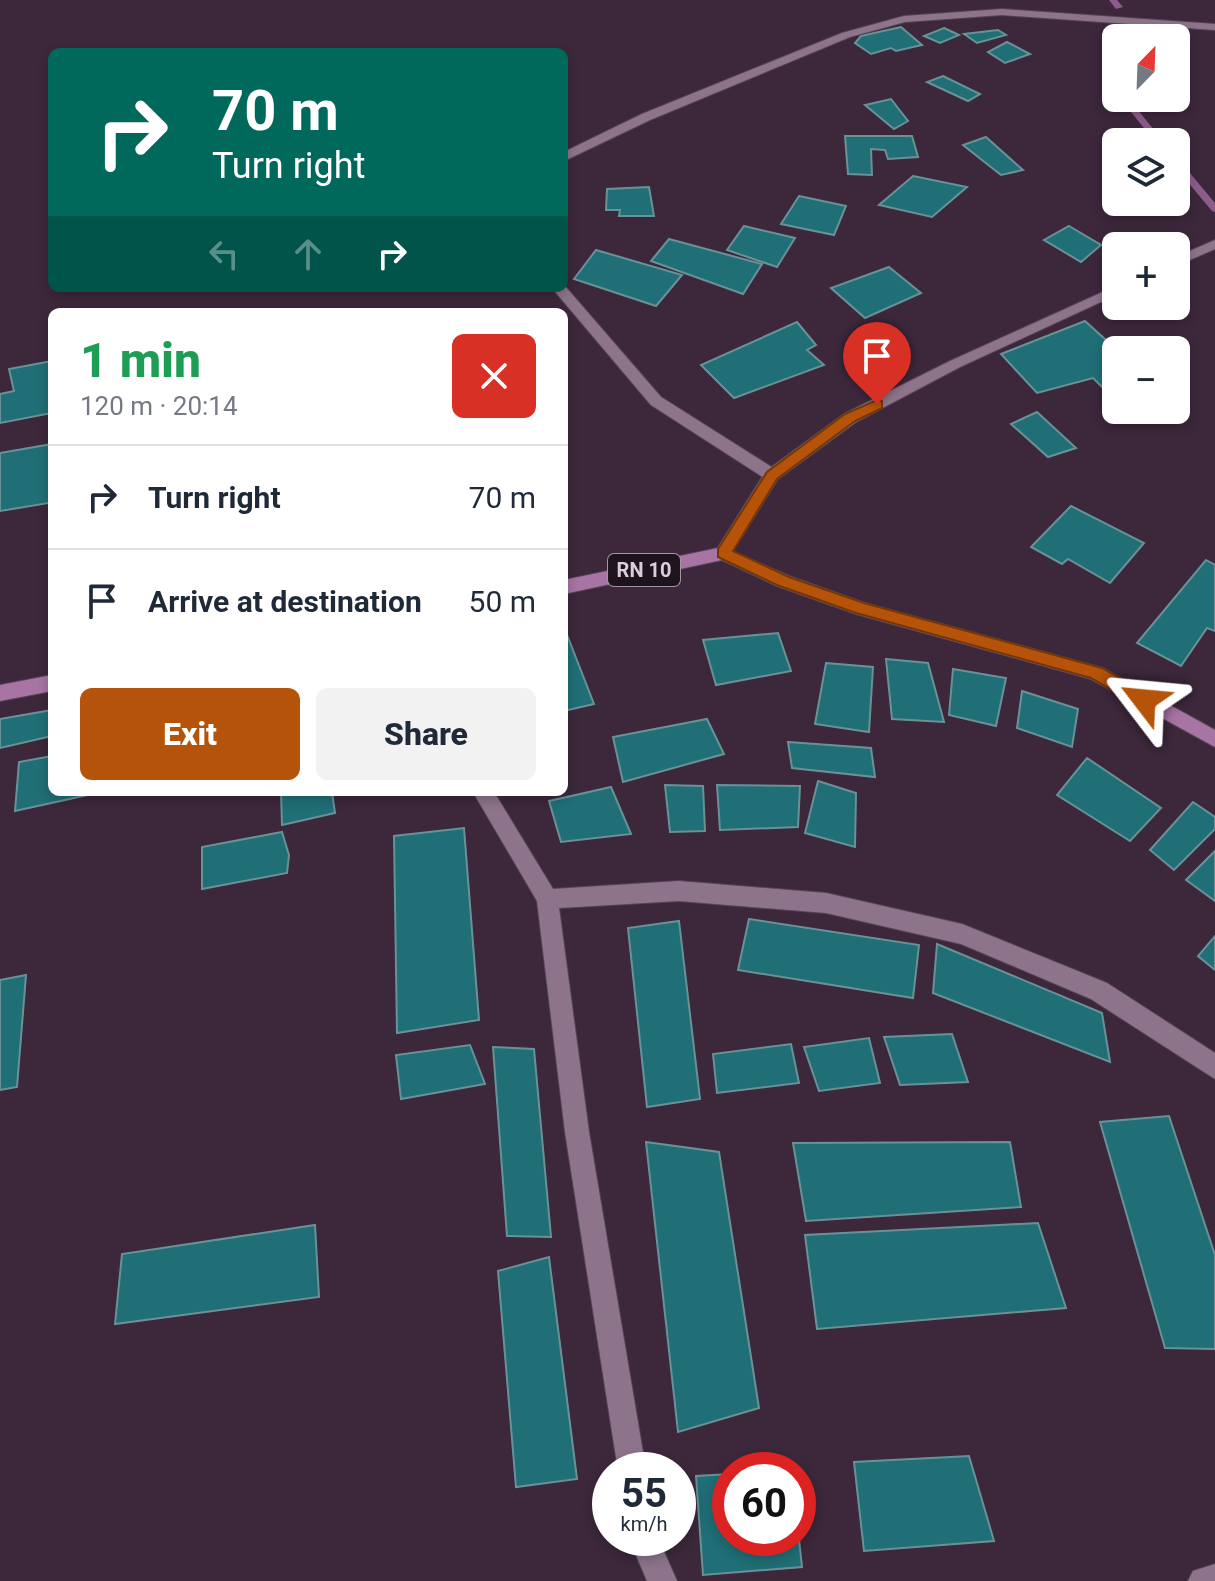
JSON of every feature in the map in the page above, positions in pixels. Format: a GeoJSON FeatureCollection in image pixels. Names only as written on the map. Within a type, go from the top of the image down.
{"type":"FeatureCollection","features":[{"type":"Feature","properties":{"kind":"main road","name":"RN 10"},"geometry":{"type":"LineString","coordinates":[[568,586],[723,553]]}},
{"type":"Feature","properties":{"kind":"main road"},"geometry":{"type":"LineString","coordinates":[[723,553],[783,581],[862,609],[1096,673],[1215,739]]}},
{"type":"Feature","properties":{"kind":"main road"},"geometry":{"type":"LineString","coordinates":[[0,693],[48,684]]}},
{"type":"Feature","properties":{"kind":"street"},"geometry":{"type":"LineString","coordinates":[[568,155],[646,117],[846,35],[904,19],[1002,12],[1215,27]]}},
{"type":"Feature","properties":{"kind":"street"},"geometry":{"type":"LineString","coordinates":[[1190,256],[1215,244]]}},
{"type":"Feature","properties":{"kind":"street"},"geometry":{"type":"LineString","coordinates":[[562,292],[656,401],[772,475]]}},
{"type":"Feature","properties":{"kind":"street"},"geometry":{"type":"LineString","coordinates":[[723,553],[772,475],[850,418],[955,364],[1102,296]]}},
{"type":"Feature","properties":{"kind":"street"},"geometry":{"type":"LineString","coordinates":[[485,796],[547,899],[577,1132],[629,1452]]}},
{"type":"Feature","properties":{"kind":"street"},"geometry":{"type":"LineString","coordinates":[[547,899],[679,891],[723,894],[826,903],[962,934],[1099,991],[1215,1067]]}},
{"type":"Feature","properties":{"kind":"street"},"geometry":{"type":"LineString","coordinates":[[651,1556],[662,1581]]}},
{"type":"Feature","properties":{"kind":"street"},"geometry":{"type":"LineString","coordinates":[[1203,1581],[1215,1579]]}},
{"type":"Feature","properties":{"kind":"building"},"geometry":{"type":"Polygon","coordinates":[[[901,27],[922,45],[896,51],[891,48],[871,54],[855,43],[861,36],[901,27]]]}},
{"type":"Feature","properties":{"kind":"building"},"geometry":{"type":"Polygon","coordinates":[[[944,28],[959,35],[940,43],[924,36],[944,28]]]}},
{"type":"Feature","properties":{"kind":"building"},"geometry":{"type":"Polygon","coordinates":[[[998,30],[1006,35],[977,43],[964,34],[998,30]]]}},
{"type":"Feature","properties":{"kind":"building"},"geometry":{"type":"Polygon","coordinates":[[[1007,42],[1030,54],[1005,63],[988,52],[1007,42]]]}},
{"type":"Feature","properties":{"kind":"building"},"geometry":{"type":"Polygon","coordinates":[[[943,76],[980,94],[968,101],[927,82],[943,76]]]}},
{"type":"Feature","properties":{"kind":"building"},"geometry":{"type":"Polygon","coordinates":[[[891,99],[908,121],[894,129],[865,105],[891,99]]]}},
{"type":"Feature","properties":{"kind":"building"},"geometry":{"type":"Polygon","coordinates":[[[845,136],[912,136],[918,157],[888,159],[885,150],[871,149],[872,175],[848,174],[845,136]]]}},
{"type":"Feature","properties":{"kind":"building"},"geometry":{"type":"Polygon","coordinates":[[[986,137],[1023,170],[1001,175],[963,145],[986,137]]]}},
{"type":"Feature","properties":{"kind":"building"},"geometry":{"type":"Polygon","coordinates":[[[913,176],[967,187],[932,217],[879,205],[913,176]]]}},
{"type":"Feature","properties":{"kind":"building"},"geometry":{"type":"Polygon","coordinates":[[[649,187],[654,216],[619,216],[620,210],[606,210],[607,189],[649,187]]]}},
{"type":"Feature","properties":{"kind":"building"},"geometry":{"type":"Polygon","coordinates":[[[799,196],[846,206],[834,235],[781,224],[799,196]]]}},
{"type":"Feature","properties":{"kind":"building"},"geometry":{"type":"Polygon","coordinates":[[[744,226],[795,238],[777,267],[727,250],[744,226]]]}},
{"type":"Feature","properties":{"kind":"building"},"geometry":{"type":"Polygon","coordinates":[[[1069,226],[1101,245],[1081,262],[1044,240],[1069,226]]]}},
{"type":"Feature","properties":{"kind":"building"},"geometry":{"type":"Polygon","coordinates":[[[669,239],[762,264],[743,294],[651,261],[669,239]]]}},
{"type":"Feature","properties":{"kind":"building"},"geometry":{"type":"Polygon","coordinates":[[[596,250],[682,275],[656,306],[574,279],[596,250]]]}},
{"type":"Feature","properties":{"kind":"building"},"geometry":{"type":"Polygon","coordinates":[[[889,267],[921,293],[865,318],[831,288],[889,267]]]}},
{"type":"Feature","properties":{"kind":"building"},"geometry":{"type":"Polygon","coordinates":[[[1085,321],[1102,336],[1102,387],[1093,378],[1037,393],[1001,354],[1085,321]]]}},
{"type":"Feature","properties":{"kind":"building"},"geometry":{"type":"Polygon","coordinates":[[[797,322],[816,345],[807,350],[824,365],[734,398],[701,365],[797,322]]]}},
{"type":"Feature","properties":{"kind":"building"},"geometry":{"type":"Polygon","coordinates":[[[48,362],[48,414],[0,423],[0,394],[14,391],[9,369],[48,362]]]}},
{"type":"Feature","properties":{"kind":"building"},"geometry":{"type":"Polygon","coordinates":[[[1037,412],[1076,448],[1048,457],[1011,424],[1037,412]]]}},
{"type":"Feature","properties":{"kind":"building"},"geometry":{"type":"Polygon","coordinates":[[[48,445],[48,503],[0,511],[0,453],[48,445]]]}},
{"type":"Feature","properties":{"kind":"building"},"geometry":{"type":"Polygon","coordinates":[[[1071,506],[1144,543],[1110,583],[1068,559],[1062,564],[1031,547],[1071,506]]]}},
{"type":"Feature","properties":{"kind":"building"},"geometry":{"type":"Polygon","coordinates":[[[1206,560],[1215,565],[1215,631],[1207,628],[1181,666],[1137,643],[1206,560]]]}},
{"type":"Feature","properties":{"kind":"building"},"geometry":{"type":"Polygon","coordinates":[[[778,633],[791,671],[716,685],[703,640],[778,633]]]}},
{"type":"Feature","properties":{"kind":"building"},"geometry":{"type":"Polygon","coordinates":[[[568,637],[594,704],[568,710],[568,637]]]}},
{"type":"Feature","properties":{"kind":"building"},"geometry":{"type":"Polygon","coordinates":[[[886,659],[928,663],[944,722],[892,719],[886,659]]]}},
{"type":"Feature","properties":{"kind":"building"},"geometry":{"type":"Polygon","coordinates":[[[826,663],[873,667],[869,732],[815,724],[826,663]]]}},
{"type":"Feature","properties":{"kind":"building"},"geometry":{"type":"Polygon","coordinates":[[[953,669],[1006,678],[996,726],[949,715],[953,669]]]}},
{"type":"Feature","properties":{"kind":"building"},"geometry":{"type":"Polygon","coordinates":[[[1022,691],[1078,709],[1072,747],[1017,728],[1022,691]]]}},
{"type":"Feature","properties":{"kind":"building"},"geometry":{"type":"Polygon","coordinates":[[[48,711],[48,737],[0,748],[0,719],[48,711]]]}},
{"type":"Feature","properties":{"kind":"building"},"geometry":{"type":"Polygon","coordinates":[[[707,719],[724,754],[623,782],[613,737],[707,719]]]}},
{"type":"Feature","properties":{"kind":"building"},"geometry":{"type":"Polygon","coordinates":[[[788,742],[871,748],[875,777],[792,768],[788,742]]]}},
{"type":"Feature","properties":{"kind":"building"},"geometry":{"type":"Polygon","coordinates":[[[48,757],[48,796],[83,796],[15,811],[19,762],[48,757]]]}},
{"type":"Feature","properties":{"kind":"building"},"geometry":{"type":"Polygon","coordinates":[[[1087,758],[1161,808],[1130,841],[1057,795],[1087,758]]]}},
{"type":"Feature","properties":{"kind":"building"},"geometry":{"type":"Polygon","coordinates":[[[818,781],[856,793],[855,847],[805,833],[818,781]]]}},
{"type":"Feature","properties":{"kind":"building"},"geometry":{"type":"Polygon","coordinates":[[[665,785],[703,786],[705,831],[670,832],[665,785]]]}},
{"type":"Feature","properties":{"kind":"building"},"geometry":{"type":"Polygon","coordinates":[[[717,785],[800,786],[798,827],[720,830],[717,785]]]}},
{"type":"Feature","properties":{"kind":"building"},"geometry":{"type":"Polygon","coordinates":[[[611,787],[631,834],[561,842],[549,801],[611,787]]]}},
{"type":"Feature","properties":{"kind":"building"},"geometry":{"type":"Polygon","coordinates":[[[281,796],[333,796],[335,813],[282,825],[281,796]]]}},
{"type":"Feature","properties":{"kind":"building"},"geometry":{"type":"Polygon","coordinates":[[[1193,802],[1215,817],[1215,829],[1174,870],[1150,850],[1193,802]]]}},
{"type":"Feature","properties":{"kind":"building"},"geometry":{"type":"Polygon","coordinates":[[[464,828],[479,1020],[397,1033],[394,836],[464,828]]]}},
{"type":"Feature","properties":{"kind":"building"},"geometry":{"type":"Polygon","coordinates":[[[282,832],[289,855],[287,873],[202,889],[202,847],[282,832]]]}},
{"type":"Feature","properties":{"kind":"building"},"geometry":{"type":"Polygon","coordinates":[[[1215,851],[1215,901],[1186,880],[1215,851]]]}},
{"type":"Feature","properties":{"kind":"building"},"geometry":{"type":"Polygon","coordinates":[[[749,919],[919,945],[913,998],[738,970],[749,919]]]}},
{"type":"Feature","properties":{"kind":"building"},"geometry":{"type":"Polygon","coordinates":[[[679,921],[700,1099],[647,1107],[628,928],[679,921]]]}},
{"type":"Feature","properties":{"kind":"building"},"geometry":{"type":"Polygon","coordinates":[[[1215,936],[1215,970],[1198,956],[1215,936]]]}},
{"type":"Feature","properties":{"kind":"building"},"geometry":{"type":"Polygon","coordinates":[[[937,944],[1102,1013],[1110,1062],[933,993],[937,944]]]}},
{"type":"Feature","properties":{"kind":"building"},"geometry":{"type":"Polygon","coordinates":[[[26,975],[17,1087],[0,1090],[0,980],[26,975]]]}},
{"type":"Feature","properties":{"kind":"building"},"geometry":{"type":"Polygon","coordinates":[[[952,1034],[968,1082],[900,1085],[884,1037],[952,1034]]]}},
{"type":"Feature","properties":{"kind":"building"},"geometry":{"type":"Polygon","coordinates":[[[869,1038],[880,1083],[819,1091],[804,1047],[869,1038]]]}},
{"type":"Feature","properties":{"kind":"building"},"geometry":{"type":"Polygon","coordinates":[[[791,1044],[799,1083],[717,1093],[713,1054],[791,1044]]]}},
{"type":"Feature","properties":{"kind":"building"},"geometry":{"type":"Polygon","coordinates":[[[470,1045],[485,1084],[401,1099],[396,1055],[470,1045]]]}},
{"type":"Feature","properties":{"kind":"building"},"geometry":{"type":"Polygon","coordinates":[[[493,1047],[534,1049],[551,1237],[507,1236],[493,1047]]]}},
{"type":"Feature","properties":{"kind":"building"},"geometry":{"type":"Polygon","coordinates":[[[1169,1116],[1215,1255],[1215,1349],[1165,1348],[1100,1122],[1169,1116]]]}},
{"type":"Feature","properties":{"kind":"building"},"geometry":{"type":"Polygon","coordinates":[[[646,1142],[719,1152],[759,1408],[678,1432],[646,1142]]]}},
{"type":"Feature","properties":{"kind":"building"},"geometry":{"type":"Polygon","coordinates":[[[1010,1142],[1021,1207],[806,1221],[793,1143],[1010,1142]]]}},
{"type":"Feature","properties":{"kind":"building"},"geometry":{"type":"Polygon","coordinates":[[[1038,1223],[1066,1308],[817,1329],[805,1235],[1038,1223]]]}},
{"type":"Feature","properties":{"kind":"building"},"geometry":{"type":"Polygon","coordinates":[[[315,1225],[319,1297],[115,1324],[122,1254],[315,1225]]]}},
{"type":"Feature","properties":{"kind":"building"},"geometry":{"type":"Polygon","coordinates":[[[549,1257],[577,1479],[516,1487],[498,1271],[549,1257]]]}},
{"type":"Feature","properties":{"kind":"building"},"geometry":{"type":"Polygon","coordinates":[[[969,1456],[994,1541],[864,1551],[854,1462],[969,1456]]]}},
{"type":"Feature","properties":{"kind":"building"},"geometry":{"type":"Polygon","coordinates":[[[712,1475],[712,1556],[801,1556],[802,1567],[703,1575],[696,1476],[712,1475]]]}},
{"type":"Feature","properties":{"kind":"waterway"},"geometry":{"type":"LineString","coordinates":[[1113,0],[1119,7]]}},
{"type":"Feature","properties":{"kind":"waterway"},"geometry":{"type":"LineString","coordinates":[[1135,112],[1149,128]]}},
{"type":"Feature","properties":{"kind":"waterway"},"geometry":{"type":"LineString","coordinates":[[1190,179],[1215,209]]}},
{"type":"Feature","properties":{"kind":"route"},"geometry":{"type":"LineString","coordinates":[[877,404],[850,418],[772,475],[723,553],[783,581],[862,609],[1096,673],[1144,700]]}}]}
